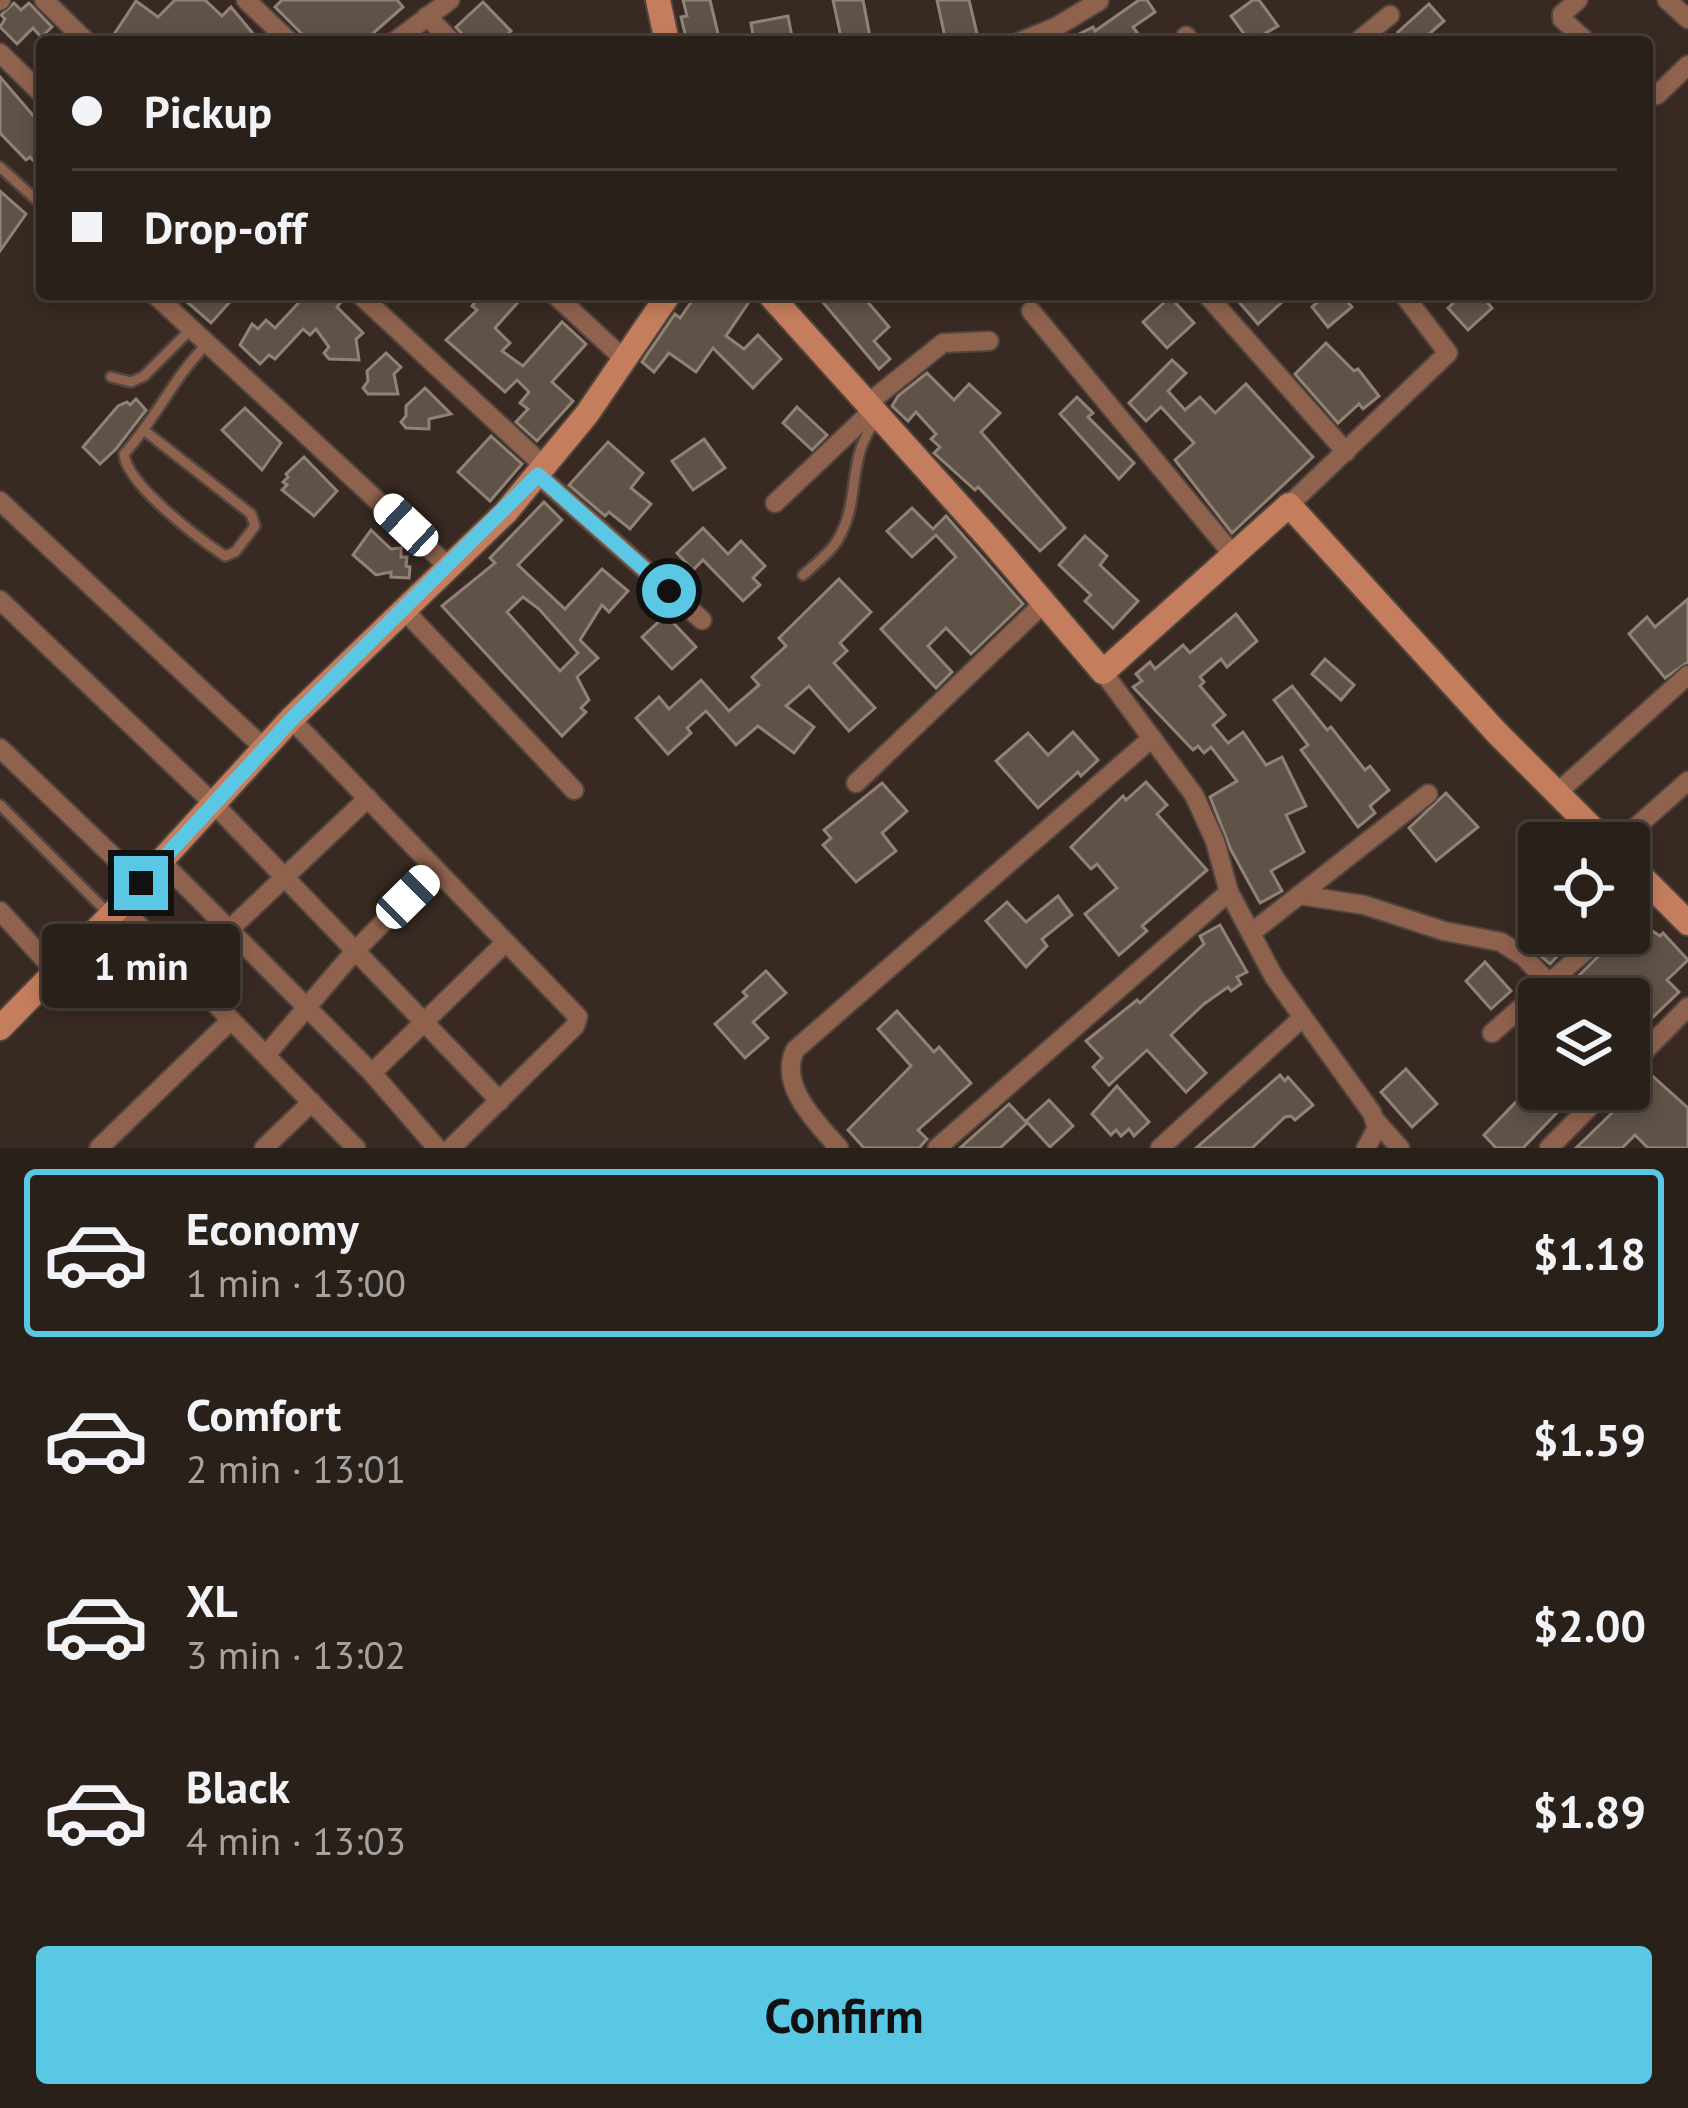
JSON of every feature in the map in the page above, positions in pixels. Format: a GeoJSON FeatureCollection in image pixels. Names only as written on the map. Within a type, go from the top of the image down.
{"type":"FeatureCollection","features":[{"type":"Feature","properties":{"kind":"street"},"geometry":{"type":"LineString","coordinates":[[44,0],[78,36]]}},
{"type":"Feature","properties":{"kind":"street"},"geometry":{"type":"LineString","coordinates":[[246,0],[284,36]]}},
{"type":"Feature","properties":{"kind":"street"},"geometry":{"type":"LineString","coordinates":[[658,0],[666,36]]}},
{"type":"Feature","properties":{"kind":"street"},"geometry":{"type":"LineString","coordinates":[[1578,0],[1562,19],[1580,36]]}},
{"type":"Feature","properties":{"kind":"street"},"geometry":{"type":"LineString","coordinates":[[1667,0],[1688,19]]}},
{"type":"Feature","properties":{"kind":"street"},"geometry":{"type":"LineString","coordinates":[[1034,36],[1099,1]]}},
{"type":"Feature","properties":{"kind":"street"},"geometry":{"type":"LineString","coordinates":[[401,36],[438,6],[450,36]]}},
{"type":"Feature","properties":{"kind":"street"},"geometry":{"type":"LineString","coordinates":[[1365,36],[1390,15]]}},
{"type":"Feature","properties":{"kind":"street"},"geometry":{"type":"LineString","coordinates":[[0,53],[36,84]]}},
{"type":"Feature","properties":{"kind":"street"},"geometry":{"type":"LineString","coordinates":[[1653,94],[1688,65]]}},
{"type":"Feature","properties":{"kind":"street"},"geometry":{"type":"LineString","coordinates":[[161,300],[449,567]]}},
{"type":"Feature","properties":{"kind":"street"},"geometry":{"type":"LineString","coordinates":[[365,300],[702,620]]}},
{"type":"Feature","properties":{"kind":"street"},"geometry":{"type":"LineString","coordinates":[[560,300],[624,359]]}},
{"type":"Feature","properties":{"kind":"street"},"geometry":{"type":"LineString","coordinates":[[0,1028],[116,911],[292,719],[541,471],[587,414],[665,300]]}},
{"type":"Feature","properties":{"kind":"street"},"geometry":{"type":"LineString","coordinates":[[775,300],[1044,603],[1152,738],[1202,808],[1229,892],[1300,1019],[1400,1148]]}},
{"type":"Feature","properties":{"kind":"street"},"geometry":{"type":"LineString","coordinates":[[1212,300],[1346,452]]}},
{"type":"Feature","properties":{"kind":"street"},"geometry":{"type":"LineString","coordinates":[[1102,672],[1234,556],[1448,352],[1408,300]]}},
{"type":"Feature","properties":{"kind":"street"},"geometry":{"type":"LineString","coordinates":[[1031,311],[1234,556]]}},
{"type":"Feature","properties":{"kind":"street"},"geometry":{"type":"LineString","coordinates":[[775,503],[943,343],[988,341]]}},
{"type":"Feature","properties":{"kind":"street"},"geometry":{"type":"LineString","coordinates":[[0,501],[264,748]]}},
{"type":"Feature","properties":{"kind":"street"},"geometry":{"type":"LineString","coordinates":[[1289,505],[1585,822]]}},
{"type":"Feature","properties":{"kind":"street"},"geometry":{"type":"LineString","coordinates":[[0,600],[214,802],[500,1101]]}},
{"type":"Feature","properties":{"kind":"street"},"geometry":{"type":"LineString","coordinates":[[856,783],[1044,603]]}},
{"type":"Feature","properties":{"kind":"street"},"geometry":{"type":"LineString","coordinates":[[405,611],[574,790]]}},
{"type":"Feature","properties":{"kind":"street"},"geometry":{"type":"LineString","coordinates":[[1556,794],[1688,674]]}},
{"type":"Feature","properties":{"kind":"street"},"geometry":{"type":"LineString","coordinates":[[292,719],[579,1020],[452,1148]]}},
{"type":"Feature","properties":{"kind":"street"},"geometry":{"type":"LineString","coordinates":[[838,1148],[794,1088],[790,1061],[795,1050],[1152,738]]}},
{"type":"Feature","properties":{"kind":"street"},"geometry":{"type":"LineString","coordinates":[[0,748],[141,883]]}},
{"type":"Feature","properties":{"kind":"street"},"geometry":{"type":"LineString","coordinates":[[1642,822],[1688,781]]}},
{"type":"Feature","properties":{"kind":"street"},"geometry":{"type":"LineString","coordinates":[[1251,933],[1428,794]]}},
{"type":"Feature","properties":{"kind":"street"},"geometry":{"type":"LineString","coordinates":[[230,928],[368,798]]}},
{"type":"Feature","properties":{"kind":"street"},"geometry":{"type":"LineString","coordinates":[[160,861],[372,1073],[437,1148]]}},
{"type":"Feature","properties":{"kind":"street"},"geometry":{"type":"LineString","coordinates":[[266,1055],[354,952],[436,870]]}},
{"type":"Feature","properties":{"kind":"street"},"geometry":{"type":"LineString","coordinates":[[1650,885],[1688,923]]}},
{"type":"Feature","properties":{"kind":"street"},"geometry":{"type":"LineString","coordinates":[[1650,894],[1655,890]]}},
{"type":"Feature","properties":{"kind":"street"},"geometry":{"type":"LineString","coordinates":[[937,1148],[1229,892]]}},
{"type":"Feature","properties":{"kind":"street"},"geometry":{"type":"LineString","coordinates":[[1299,895],[1364,905],[1444,931],[1501,942],[1544,978]]}},
{"type":"Feature","properties":{"kind":"street"},"geometry":{"type":"LineString","coordinates":[[0,911],[56,972]]}},
{"type":"Feature","properties":{"kind":"street"},"geometry":{"type":"LineString","coordinates":[[116,911],[356,1148]]}},
{"type":"Feature","properties":{"kind":"street"},"geometry":{"type":"LineString","coordinates":[[372,1073],[505,943]]}},
{"type":"Feature","properties":{"kind":"street"},"geometry":{"type":"LineString","coordinates":[[1555,978],[1582,954]]}},
{"type":"Feature","properties":{"kind":"street"},"geometry":{"type":"LineString","coordinates":[[1650,1046],[1688,1007]]}},
{"type":"Feature","properties":{"kind":"street"},"geometry":{"type":"LineString","coordinates":[[1492,1033],[1518,1010]]}},
{"type":"Feature","properties":{"kind":"street"},"geometry":{"type":"LineString","coordinates":[[1160,1148],[1300,1019]]}},
{"type":"Feature","properties":{"kind":"street"},"geometry":{"type":"LineString","coordinates":[[99,1148],[231,1020]]}},
{"type":"Feature","properties":{"kind":"street"},"geometry":{"type":"LineString","coordinates":[[264,1148],[312,1102]]}},
{"type":"Feature","properties":{"kind":"street"},"geometry":{"type":"LineString","coordinates":[[1549,1148],[1586,1110]]}},
{"type":"Feature","properties":{"kind":"street"},"geometry":{"type":"LineString","coordinates":[[1366,1148],[1377,1128],[1376,1120]]}},
{"type":"Feature","properties":{"kind":"lane"},"geometry":{"type":"LineString","coordinates":[[0,167],[36,200]]}},
{"type":"Feature","properties":{"kind":"lane"},"geometry":{"type":"LineString","coordinates":[[111,377],[131,382],[144,376],[191,328]]}},
{"type":"Feature","properties":{"kind":"lane"},"geometry":{"type":"LineString","coordinates":[[145,431],[251,514],[255,526],[236,552],[225,556],[208,545],[125,464],[124,454],[145,431],[189,362],[208,343]]}},
{"type":"Feature","properties":{"kind":"lane"},"geometry":{"type":"LineString","coordinates":[[803,575],[837,542],[850,505],[862,436],[873,410]]}},
{"type":"Feature","properties":{"kind":"lane"},"geometry":{"type":"LineString","coordinates":[[0,805],[116,911]]}},
{"type":"Feature","properties":{"kind":"building"},"geometry":{"type":"Polygon","coordinates":[[[175,0],[205,0],[222,16],[231,7],[255,36],[113,36],[136,1],[158,17],[175,0]]]}},
{"type":"Feature","properties":{"kind":"building"},"geometry":{"type":"Polygon","coordinates":[[[282,0],[397,0],[403,7],[370,36],[304,36],[275,7],[282,0]]]}},
{"type":"Feature","properties":{"kind":"building"},"geometry":{"type":"Polygon","coordinates":[[[683,0],[710,0],[719,36],[686,36],[681,17],[687,16],[683,0]]]}},
{"type":"Feature","properties":{"kind":"building"},"geometry":{"type":"Polygon","coordinates":[[[833,0],[863,0],[870,36],[841,36],[833,0]]]}},
{"type":"Feature","properties":{"kind":"building"},"geometry":{"type":"Polygon","coordinates":[[[937,0],[969,0],[978,36],[945,36],[937,0]]]}},
{"type":"Feature","properties":{"kind":"building"},"geometry":{"type":"Polygon","coordinates":[[[1139,0],[1147,0],[1155,12],[1133,27],[1140,36],[1075,36],[1093,27],[1095,31],[1139,0]]]}},
{"type":"Feature","properties":{"kind":"building"},"geometry":{"type":"Polygon","coordinates":[[[1259,0],[1278,26],[1260,36],[1246,36],[1231,16],[1259,0]]]}},
{"type":"Feature","properties":{"kind":"building"},"geometry":{"type":"Polygon","coordinates":[[[483,2],[511,31],[506,36],[464,36],[456,27],[483,2]]]}},
{"type":"Feature","properties":{"kind":"building"},"geometry":{"type":"Polygon","coordinates":[[[14,3],[21,10],[29,3],[52,27],[42,36],[33,28],[17,44],[0,27],[5,19],[1,15],[14,3]]]}},
{"type":"Feature","properties":{"kind":"building"},"geometry":{"type":"Polygon","coordinates":[[[1429,4],[1444,21],[1427,36],[1398,32],[1429,4]]]}},
{"type":"Feature","properties":{"kind":"building"},"geometry":{"type":"Polygon","coordinates":[[[788,16],[792,36],[753,36],[751,23],[788,16]]]}},
{"type":"Feature","properties":{"kind":"building"},"geometry":{"type":"Polygon","coordinates":[[[0,77],[36,119],[36,164],[30,157],[26,160],[0,133],[0,77]]]}},
{"type":"Feature","properties":{"kind":"building"},"geometry":{"type":"Polygon","coordinates":[[[0,191],[26,214],[0,251],[0,191]]]}},
{"type":"Feature","properties":{"kind":"building"},"geometry":{"type":"Polygon","coordinates":[[[187,300],[232,300],[211,323],[187,300]]]}},
{"type":"Feature","properties":{"kind":"building"},"geometry":{"type":"Polygon","coordinates":[[[301,300],[339,300],[337,307],[363,333],[356,339],[359,360],[329,359],[324,353],[329,347],[316,329],[310,335],[303,329],[275,359],[269,355],[260,364],[240,345],[252,324],[258,329],[266,320],[275,328],[301,300]]]}},
{"type":"Feature","properties":{"kind":"building"},"geometry":{"type":"Polygon","coordinates":[[[477,300],[520,300],[495,328],[510,343],[502,351],[523,366],[562,322],[586,344],[552,382],[573,401],[537,441],[516,422],[528,409],[520,403],[529,392],[517,380],[505,392],[446,340],[477,310],[472,306],[477,300]]]}},
{"type":"Feature","properties":{"kind":"building"},"geometry":{"type":"Polygon","coordinates":[[[693,300],[746,300],[726,336],[744,349],[758,335],[781,359],[753,388],[713,348],[696,372],[669,353],[654,372],[642,362],[675,314],[680,318],[693,300]]]}},
{"type":"Feature","properties":{"kind":"building"},"geometry":{"type":"Polygon","coordinates":[[[821,300],[866,300],[889,327],[874,341],[890,359],[879,369],[821,300]]]}},
{"type":"Feature","properties":{"kind":"building"},"geometry":{"type":"Polygon","coordinates":[[[1173,300],[1194,323],[1167,348],[1143,322],[1173,300]]]}},
{"type":"Feature","properties":{"kind":"building"},"geometry":{"type":"Polygon","coordinates":[[[1237,300],[1284,300],[1258,324],[1237,300]]]}},
{"type":"Feature","properties":{"kind":"building"},"geometry":{"type":"Polygon","coordinates":[[[1320,300],[1346,300],[1352,307],[1328,327],[1312,307],[1320,300]]]}},
{"type":"Feature","properties":{"kind":"building"},"geometry":{"type":"Polygon","coordinates":[[[1457,300],[1485,300],[1492,308],[1468,330],[1448,308],[1457,300]]]}},
{"type":"Feature","properties":{"kind":"building"},"geometry":{"type":"Polygon","coordinates":[[[1326,343],[1354,371],[1358,369],[1379,396],[1363,409],[1359,404],[1338,423],[1295,374],[1326,343]]]}},
{"type":"Feature","properties":{"kind":"building"},"geometry":{"type":"Polygon","coordinates":[[[386,353],[401,367],[394,374],[398,394],[368,394],[363,388],[367,371],[386,353]]]}},
{"type":"Feature","properties":{"kind":"building"},"geometry":{"type":"Polygon","coordinates":[[[1172,360],[1186,373],[1168,391],[1185,410],[1200,397],[1215,413],[1246,384],[1313,457],[1232,533],[1175,460],[1194,443],[1161,407],[1146,421],[1129,403],[1172,360]]]}},
{"type":"Feature","properties":{"kind":"building"},"geometry":{"type":"Polygon","coordinates":[[[927,373],[954,400],[969,384],[1000,413],[981,432],[1065,528],[1040,551],[978,487],[975,490],[934,453],[940,447],[931,439],[936,434],[916,412],[908,421],[892,406],[927,373]]]}},
{"type":"Feature","properties":{"kind":"building"},"geometry":{"type":"Polygon","coordinates":[[[425,388],[451,414],[429,419],[429,429],[406,428],[401,422],[406,406],[425,388]]]}},
{"type":"Feature","properties":{"kind":"building"},"geometry":{"type":"Polygon","coordinates":[[[1077,397],[1093,413],[1088,417],[1134,463],[1119,479],[1060,414],[1077,397]]]}},
{"type":"Feature","properties":{"kind":"building"},"geometry":{"type":"Polygon","coordinates":[[[136,399],[146,410],[100,464],[83,447],[118,406],[136,399]]]}},
{"type":"Feature","properties":{"kind":"building"},"geometry":{"type":"Polygon","coordinates":[[[797,407],[827,435],[812,450],[783,423],[797,407]]]}},
{"type":"Feature","properties":{"kind":"building"},"geometry":{"type":"Polygon","coordinates":[[[245,408],[281,443],[262,470],[222,430],[245,408]]]}},
{"type":"Feature","properties":{"kind":"building"},"geometry":{"type":"Polygon","coordinates":[[[491,436],[522,464],[490,501],[458,472],[491,436]]]}},
{"type":"Feature","properties":{"kind":"building"},"geometry":{"type":"Polygon","coordinates":[[[704,439],[725,468],[693,490],[672,461],[704,439]]]}},
{"type":"Feature","properties":{"kind":"building"},"geometry":{"type":"Polygon","coordinates":[[[608,442],[643,473],[631,488],[651,504],[630,529],[609,512],[605,516],[569,485],[608,442]]]}},
{"type":"Feature","properties":{"kind":"building"},"geometry":{"type":"Polygon","coordinates":[[[304,457],[337,491],[314,516],[282,490],[287,485],[283,482],[286,474],[304,457]]]}},
{"type":"Feature","properties":{"kind":"building"},"geometry":{"type":"Polygon","coordinates":[[[544,502],[562,520],[518,565],[565,609],[602,569],[628,591],[609,612],[602,605],[580,640],[598,658],[577,677],[589,700],[581,708],[586,712],[562,736],[442,606],[495,563],[490,558],[544,502]],[[523,597],[507,612],[560,671],[578,653],[523,597]]]}},
{"type":"Feature","properties":{"kind":"building"},"geometry":{"type":"Polygon","coordinates":[[[912,508],[933,529],[946,516],[1023,604],[971,654],[946,628],[928,646],[952,672],[936,688],[881,629],[956,557],[936,535],[912,557],[887,531],[912,508]]]}},
{"type":"Feature","properties":{"kind":"building"},"geometry":{"type":"Polygon","coordinates":[[[703,528],[728,554],[741,541],[765,566],[753,578],[760,585],[743,601],[703,560],[693,570],[677,553],[703,528]]]}},
{"type":"Feature","properties":{"kind":"building"},"geometry":{"type":"Polygon","coordinates":[[[371,530],[391,549],[401,548],[401,557],[407,557],[410,567],[409,578],[391,577],[391,572],[376,575],[353,555],[371,530]]]}},
{"type":"Feature","properties":{"kind":"building"},"geometry":{"type":"Polygon","coordinates":[[[1085,536],[1107,556],[1100,565],[1138,601],[1113,628],[1085,601],[1091,595],[1059,565],[1085,536]]]}},
{"type":"Feature","properties":{"kind":"building"},"geometry":{"type":"Polygon","coordinates":[[[839,579],[871,612],[840,643],[847,651],[834,663],[875,708],[849,731],[809,686],[786,706],[814,727],[794,753],[758,726],[736,745],[706,711],[668,754],[636,718],[659,697],[669,709],[701,680],[729,711],[759,685],[752,677],[786,646],[779,638],[839,579]]]}},
{"type":"Feature","properties":{"kind":"building"},"geometry":{"type":"Polygon","coordinates":[[[1688,599],[1688,662],[1665,678],[1629,634],[1647,617],[1655,627],[1688,599]]]}},
{"type":"Feature","properties":{"kind":"building"},"geometry":{"type":"Polygon","coordinates":[[[1236,614],[1257,641],[1227,667],[1221,659],[1200,677],[1204,682],[1200,686],[1225,715],[1213,725],[1228,743],[1243,732],[1266,765],[1282,757],[1306,806],[1286,815],[1304,852],[1271,871],[1282,891],[1260,903],[1231,850],[1210,797],[1237,781],[1211,747],[1204,753],[1198,746],[1193,750],[1133,687],[1142,681],[1136,674],[1150,662],[1155,669],[1183,645],[1190,653],[1236,614]]]}},
{"type":"Feature","properties":{"kind":"building"},"geometry":{"type":"Polygon","coordinates":[[[666,615],[696,647],[672,669],[642,637],[666,615]]]}},
{"type":"Feature","properties":{"kind":"building"},"geometry":{"type":"Polygon","coordinates":[[[1325,659],[1354,685],[1341,700],[1312,674],[1325,659]]]}},
{"type":"Feature","properties":{"kind":"building"},"geometry":{"type":"Polygon","coordinates":[[[1292,686],[1327,730],[1331,727],[1365,770],[1370,766],[1389,790],[1370,806],[1375,813],[1358,827],[1301,750],[1308,745],[1274,700],[1292,686]]]}},
{"type":"Feature","properties":{"kind":"building"},"geometry":{"type":"Polygon","coordinates":[[[1073,732],[1098,760],[1038,808],[996,761],[1028,733],[1048,755],[1073,732]]]}},
{"type":"Feature","properties":{"kind":"building"},"geometry":{"type":"Polygon","coordinates":[[[1146,782],[1167,805],[1157,814],[1207,870],[1142,926],[1147,931],[1119,955],[1085,914],[1117,888],[1097,864],[1091,869],[1071,847],[1123,796],[1126,800],[1146,782]]]}},
{"type":"Feature","properties":{"kind":"building"},"geometry":{"type":"Polygon","coordinates":[[[882,783],[907,811],[882,833],[896,851],[856,882],[823,845],[831,838],[824,830],[882,783]]]}},
{"type":"Feature","properties":{"kind":"building"},"geometry":{"type":"Polygon","coordinates":[[[1446,793],[1478,827],[1436,861],[1409,828],[1446,793]]]}},
{"type":"Feature","properties":{"kind":"building"},"geometry":{"type":"Polygon","coordinates":[[[1058,896],[1072,915],[1042,939],[1047,946],[1026,967],[986,921],[1007,902],[1026,922],[1058,896]]]}},
{"type":"Feature","properties":{"kind":"building"},"geometry":{"type":"Polygon","coordinates":[[[1220,925],[1247,972],[1237,977],[1241,984],[1204,1004],[1171,1035],[1206,1073],[1186,1092],[1147,1050],[1109,1085],[1093,1067],[1102,1058],[1086,1041],[1137,1000],[1140,1003],[1204,944],[1200,936],[1220,925]]]}},
{"type":"Feature","properties":{"kind":"building"},"geometry":{"type":"Polygon","coordinates":[[[1650,929],[1660,936],[1663,933],[1688,960],[1667,980],[1679,992],[1650,1020],[1650,978],[1576,978],[1601,954],[1650,954],[1650,929]]]}},
{"type":"Feature","properties":{"kind":"building"},"geometry":{"type":"Polygon","coordinates":[[[1538,954],[1560,954],[1550,964],[1538,954]]]}},
{"type":"Feature","properties":{"kind":"building"},"geometry":{"type":"Polygon","coordinates":[[[1485,962],[1511,991],[1491,1009],[1466,981],[1485,962]]]}},
{"type":"Feature","properties":{"kind":"building"},"geometry":{"type":"Polygon","coordinates":[[[766,971],[786,993],[753,1022],[768,1038],[745,1058],[715,1024],[747,996],[743,992],[766,971]]]}},
{"type":"Feature","properties":{"kind":"building"},"geometry":{"type":"Polygon","coordinates":[[[897,1011],[971,1083],[918,1130],[927,1139],[919,1148],[864,1148],[848,1130],[911,1066],[878,1029],[897,1011]]]}},
{"type":"Feature","properties":{"kind":"building"},"geometry":{"type":"Polygon","coordinates":[[[1406,1069],[1437,1104],[1412,1127],[1381,1092],[1406,1069]]]}},
{"type":"Feature","properties":{"kind":"building"},"geometry":{"type":"Polygon","coordinates":[[[1650,1074],[1688,1108],[1688,1148],[1648,1148],[1635,1135],[1622,1148],[1576,1148],[1615,1110],[1650,1110],[1650,1074]]]}},
{"type":"Feature","properties":{"kind":"building"},"geometry":{"type":"Polygon","coordinates":[[[1280,1075],[1285,1081],[1288,1077],[1313,1105],[1295,1120],[1285,1117],[1252,1148],[1196,1148],[1280,1075]]]}},
{"type":"Feature","properties":{"kind":"building"},"geometry":{"type":"Polygon","coordinates":[[[1117,1086],[1149,1122],[1134,1136],[1129,1129],[1121,1136],[1116,1130],[1111,1135],[1092,1114],[1117,1086]]]}},
{"type":"Feature","properties":{"kind":"building"},"geometry":{"type":"Polygon","coordinates":[[[1049,1100],[1073,1126],[1050,1147],[1026,1121],[1049,1100]]]}},
{"type":"Feature","properties":{"kind":"building"},"geometry":{"type":"Polygon","coordinates":[[[1518,1100],[1518,1110],[1560,1110],[1523,1148],[1496,1148],[1484,1135],[1518,1100]]]}},
{"type":"Feature","properties":{"kind":"building"},"geometry":{"type":"Polygon","coordinates":[[[1009,1104],[1027,1123],[1000,1148],[960,1148],[1009,1104]]]}},
{"type":"Feature","properties":{"kind":"route"},"geometry":{"type":"LineString","coordinates":[[141,883],[292,719],[506,512],[538,475],[669,591]]}}]}
